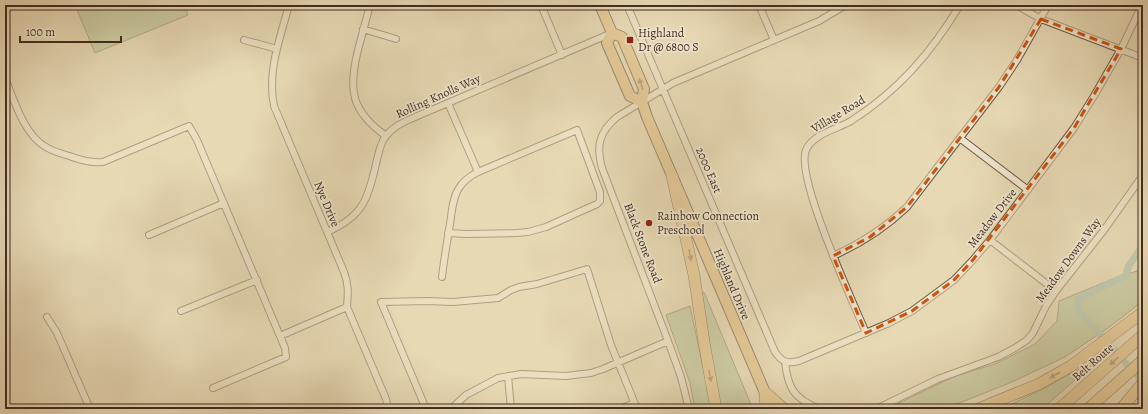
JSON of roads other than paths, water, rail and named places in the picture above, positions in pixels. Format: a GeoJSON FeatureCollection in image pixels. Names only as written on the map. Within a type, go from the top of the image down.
{"type":"FeatureCollection","features":[{"type":"Feature","properties":{"kind":"highway"},"geometry":{"type":"LineString","coordinates":[[672,176],[694,275],[716,409]]}},
{"type":"Feature","properties":{"kind":"highway"},"geometry":{"type":"LineString","coordinates":[[978,409],[1039,384],[1071,366],[1143,312]]}},
{"type":"Feature","properties":{"kind":"highway","name":"Belt Route"},"geometry":{"type":"LineString","coordinates":[[1059,409],[1143,335]]}},
{"type":"Feature","properties":{"kind":"highway"},"geometry":{"type":"LineString","coordinates":[[1088,409],[1143,360]]}},
{"type":"Feature","properties":{"kind":"highway"},"geometry":{"type":"LineString","coordinates":[[1121,409],[1143,383]]}},
{"type":"Feature","properties":{"kind":"highway"},"geometry":{"type":"LineString","coordinates":[[765,392],[766,409]]}},
{"type":"Feature","properties":{"kind":"highway"},"geometry":{"type":"LineString","coordinates":[[765,392],[784,409]]}},
{"type":"Feature","properties":{"kind":"main road","name":"Highland Drive"},"geometry":{"type":"LineString","coordinates":[[600,5],[612,33],[622,37],[644,89],[642,102],[672,176],[772,409]]}},
{"type":"Feature","properties":{"kind":"main road","name":"Highland Drive"},"geometry":{"type":"LineString","coordinates":[[612,33],[608,43],[630,96],[642,102]]}},
{"type":"Feature","properties":{"kind":"street","name":"Nye Drive"},"geometry":{"type":"LineString","coordinates":[[289,5],[271,78],[271,92],[274,106],[348,283],[349,292],[347,307],[386,399],[386,409]]}},
{"type":"Feature","properties":{"kind":"street"},"geometry":{"type":"LineString","coordinates":[[370,5],[353,68],[353,91],[356,103],[362,114],[370,124],[386,136]]}},
{"type":"Feature","properties":{"kind":"street"},"geometry":{"type":"LineString","coordinates":[[541,5],[562,54]]}},
{"type":"Feature","properties":{"kind":"street","name":"2000 East"},"geometry":{"type":"LineString","coordinates":[[627,5],[775,352],[779,358],[785,362]]}},
{"type":"Feature","properties":{"kind":"street"},"geometry":{"type":"LineString","coordinates":[[759,5],[774,40]]}},
{"type":"Feature","properties":{"kind":"street","name":"Black Stone Road"},"geometry":{"type":"LineString","coordinates":[[689,409],[681,377],[599,155],[601,137],[610,123],[621,114],[673,83],[819,21],[846,5]]}},
{"type":"Feature","properties":{"kind":"street","name":"Village Road"},"geometry":{"type":"LineString","coordinates":[[866,333],[833,256],[814,202],[805,166],[806,149],[814,140],[850,122],[878,103],[904,80],[927,54],[960,5]]}},
{"type":"Feature","properties":{"kind":"street"},"geometry":{"type":"LineString","coordinates":[[1016,5],[1041,18],[1143,58]]}},
{"type":"Feature","properties":{"kind":"street"},"geometry":{"type":"LineString","coordinates":[[833,256],[870,237],[890,224],[912,201],[999,87],[1048,5]]}},
{"type":"Feature","properties":{"kind":"street","name":"Meadow Drive"},"geometry":{"type":"LineString","coordinates":[[785,362],[791,363],[799,361],[889,323],[912,311],[954,280],[990,240],[1074,128],[1121,49],[1142,5]]}},
{"type":"Feature","properties":{"kind":"street"},"geometry":{"type":"LineString","coordinates":[[363,29],[396,39]]}},
{"type":"Feature","properties":{"kind":"street","name":"Rolling Knolls Way"},"geometry":{"type":"LineString","coordinates":[[327,232],[343,224],[352,217],[367,198],[379,151],[386,136],[392,129],[404,122],[612,33]]}},
{"type":"Feature","properties":{"kind":"street"},"geometry":{"type":"LineString","coordinates":[[244,40],[277,49]]}},
{"type":"Feature","properties":{"kind":"street"},"geometry":{"type":"LineString","coordinates":[[5,78],[27,129],[35,139],[46,147],[91,163],[109,160],[189,126],[197,140],[257,280],[285,348],[286,357],[213,388]]}},
{"type":"Feature","properties":{"kind":"street"},"geometry":{"type":"LineString","coordinates":[[448,103],[478,172]]}},
{"type":"Feature","properties":{"kind":"street"},"geometry":{"type":"LineString","coordinates":[[442,277],[448,233],[455,196],[468,177],[577,130],[600,192],[600,201],[593,207],[546,227],[528,232],[466,234],[448,233]]}},
{"type":"Feature","properties":{"kind":"street"},"geometry":{"type":"LineString","coordinates":[[960,138],[1028,190]]}},
{"type":"Feature","properties":{"kind":"street","name":"Meadow Downs Way"},"geometry":{"type":"LineString","coordinates":[[876,409],[938,379],[982,363],[1015,348],[1027,340],[1033,334],[1044,310],[1056,291],[1104,230],[1143,175]]}},
{"type":"Feature","properties":{"kind":"street"},"geometry":{"type":"LineString","coordinates":[[149,235],[224,203]]}},
{"type":"Feature","properties":{"kind":"street"},"geometry":{"type":"LineString","coordinates":[[990,240],[1056,291]]}},
{"type":"Feature","properties":{"kind":"street"},"geometry":{"type":"LineString","coordinates":[[426,409],[381,302],[427,300],[453,302],[498,298],[518,287],[537,284],[587,269],[617,363],[635,406],[620,409]]}},
{"type":"Feature","properties":{"kind":"street"},"geometry":{"type":"LineString","coordinates":[[181,311],[257,280]]}},
{"type":"Feature","properties":{"kind":"street"},"geometry":{"type":"LineString","coordinates":[[280,336],[347,307]]}},
{"type":"Feature","properties":{"kind":"street"},"geometry":{"type":"LineString","coordinates":[[47,317],[57,333],[90,409]]}},
{"type":"Feature","properties":{"kind":"street"},"geometry":{"type":"LineString","coordinates":[[451,409],[462,399],[498,378],[521,374],[566,376],[579,375],[603,369],[668,341]]}},
{"type":"Feature","properties":{"kind":"street"},"geometry":{"type":"LineString","coordinates":[[785,362],[787,376],[797,397],[819,409]]}},
{"type":"Feature","properties":{"kind":"street"},"geometry":{"type":"LineString","coordinates":[[508,376],[512,409]]}},
{"type":"Feature","properties":{"kind":"waterway"},"geometry":{"type":"LineString","coordinates":[[1143,245],[1128,267],[1126,276],[1087,294],[1078,300],[1078,310],[1143,382]]}},
{"type":"Feature","properties":{"kind":"place","name":"Highland Dr @ 6800 S"},"geometry":{"type":"Point","coordinates":[630,40]}},
{"type":"Feature","properties":{"kind":"place","name":"Rainbow Connection Preschool"},"geometry":{"type":"Point","coordinates":[649,223]}}]}
